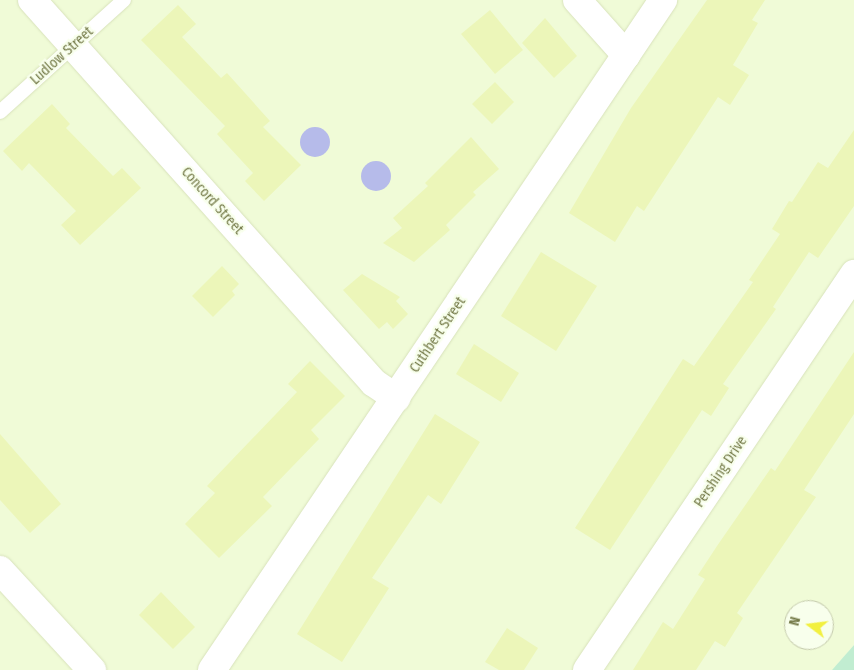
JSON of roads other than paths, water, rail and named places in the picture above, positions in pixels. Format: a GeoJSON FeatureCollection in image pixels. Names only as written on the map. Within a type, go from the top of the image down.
{"type":"FeatureCollection","features":[{"type":"Feature","properties":{"kind":"street","name":"Concord Street"},"geometry":{"type":"LineString","coordinates":[[32,0],[374,383],[396,398]]}},
{"type":"Feature","properties":{"kind":"street"},"geometry":{"type":"LineString","coordinates":[[577,0],[626,55]]}},
{"type":"Feature","properties":{"kind":"street","name":"Cuthbert Street"},"geometry":{"type":"LineString","coordinates":[[212,670],[663,0]]}},
{"type":"Feature","properties":{"kind":"street","name":"Pershing Drive"},"geometry":{"type":"LineString","coordinates":[[587,670],[854,274]]}},
{"type":"Feature","properties":{"kind":"street"},"geometry":{"type":"LineString","coordinates":[[0,570],[92,670]]}},
{"type":"Feature","properties":{"kind":"lane","name":"Ludlow Street"},"geometry":{"type":"LineString","coordinates":[[0,112],[124,0]]}},
{"type":"Feature","properties":{"kind":"water"},"geometry":{"type":"Polygon","coordinates":[[[315,127],[321,128],[329,136],[329,148],[321,156],[315,157],[309,156],[301,148],[300,142],[301,136],[309,128],[315,127]]]}},
{"type":"Feature","properties":{"kind":"water"},"geometry":{"type":"Polygon","coordinates":[[[376,161],[387,165],[391,176],[387,187],[376,191],[365,187],[361,176],[365,165],[376,161]]]}}]}
